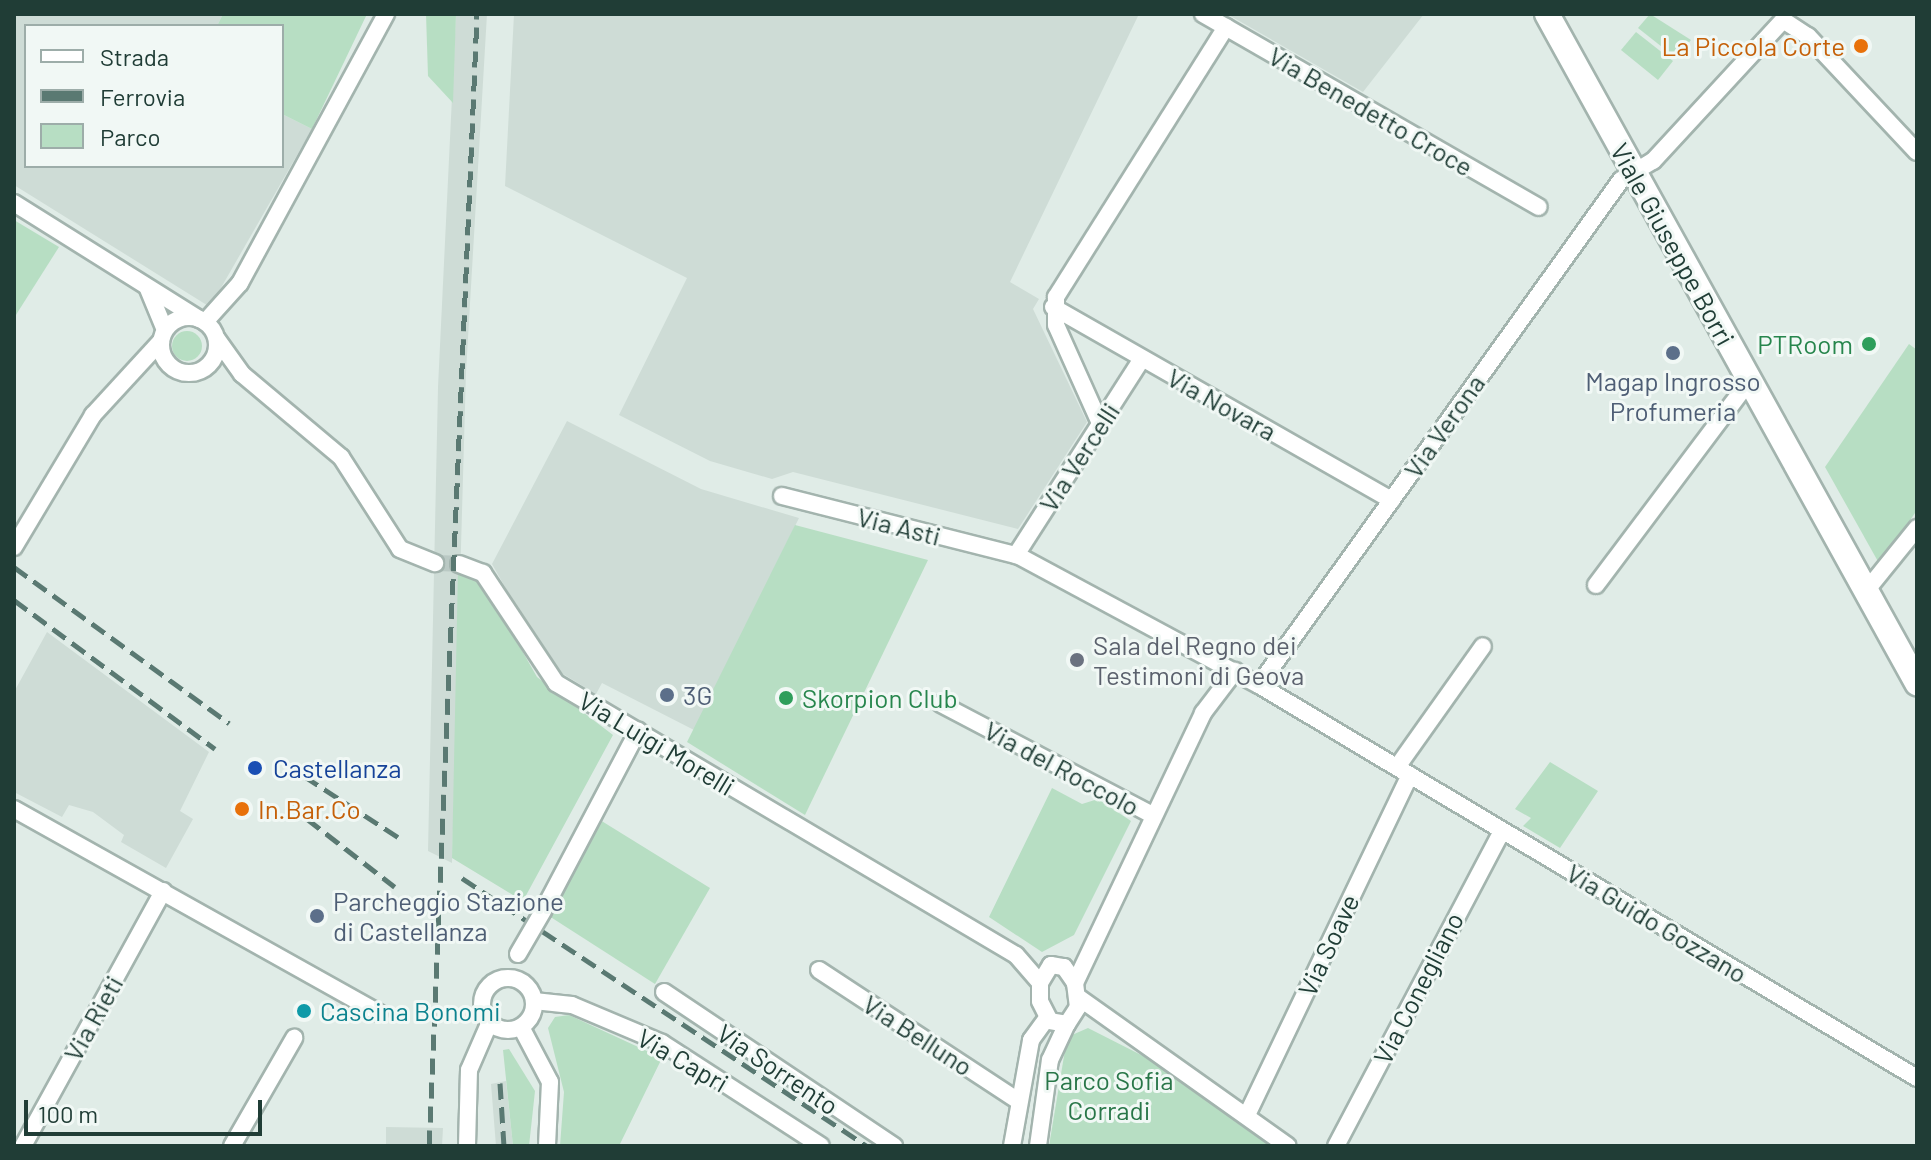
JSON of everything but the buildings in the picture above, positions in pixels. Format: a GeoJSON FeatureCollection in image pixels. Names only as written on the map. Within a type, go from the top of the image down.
{"type":"FeatureCollection","features":[{"type":"Feature","properties":{"kind":"main road","name":"Viale Giuseppe Borri"},"geometry":{"type":"LineString","coordinates":[[1547,14],[1917,683]]}},
{"type":"Feature","properties":{"kind":"street","name":"Via Benedetto Croce"},"geometry":{"type":"LineString","coordinates":[[1203,14],[1539,207]]}},
{"type":"Feature","properties":{"kind":"street"},"geometry":{"type":"LineString","coordinates":[[1785,17],[1808,36],[1917,152]]}},
{"type":"Feature","properties":{"kind":"street","name":"Via Verona"},"geometry":{"type":"LineString","coordinates":[[1259,685],[1633,171],[1653,161],[1785,17]]}},
{"type":"Feature","properties":{"kind":"street"},"geometry":{"type":"LineString","coordinates":[[14,547],[93,415],[130,381],[180,318],[202,320],[240,283],[385,19]]}},
{"type":"Feature","properties":{"kind":"street"},"geometry":{"type":"LineString","coordinates":[[1099,421],[1053,307],[1226,27]]}},
{"type":"Feature","properties":{"kind":"street"},"geometry":{"type":"LineString","coordinates":[[14,203],[202,320],[242,374],[341,457],[400,549],[435,563]]}},
{"type":"Feature","properties":{"kind":"street"},"geometry":{"type":"LineString","coordinates":[[147,288],[177,371]]}},
{"type":"Feature","properties":{"kind":"street","name":"Via Novara"},"geometry":{"type":"LineString","coordinates":[[1053,307],[1392,500]]}},
{"type":"Feature","properties":{"kind":"street"},"geometry":{"type":"LineString","coordinates":[[207,367],[217,339]]}},
{"type":"Feature","properties":{"kind":"street","name":"Via Vercelli"},"geometry":{"type":"LineString","coordinates":[[1016,555],[1099,421],[1142,359]]}},
{"type":"Feature","properties":{"kind":"street"},"geometry":{"type":"LineString","coordinates":[[130,381],[207,367],[242,374]]}},
{"type":"Feature","properties":{"kind":"street"},"geometry":{"type":"LineString","coordinates":[[1596,585],[1749,381]]}},
{"type":"Feature","properties":{"kind":"street","name":"Via Asti"},"geometry":{"type":"LineString","coordinates":[[782,496],[1016,555]]}},
{"type":"Feature","properties":{"kind":"street"},"geometry":{"type":"LineString","coordinates":[[1866,591],[1917,528]]}},
{"type":"Feature","properties":{"kind":"street","name":"Via Guido Gozzano"},"geometry":{"type":"LineString","coordinates":[[1016,555],[1235,671],[1917,1078]]}},
{"type":"Feature","properties":{"kind":"street","name":"Via Luigi Morelli"},"geometry":{"type":"LineString","coordinates":[[459,564],[483,573],[544,673],[1016,955]]}},
{"type":"Feature","properties":{"kind":"street"},"geometry":{"type":"LineString","coordinates":[[1403,771],[1483,646]]}},
{"type":"Feature","properties":{"kind":"street"},"geometry":{"type":"LineString","coordinates":[[1152,815],[1203,713],[1235,671]]}},
{"type":"Feature","properties":{"kind":"street","name":"Via del Roccolo"},"geometry":{"type":"LineString","coordinates":[[941,704],[1152,815],[1094,933],[1077,990],[1060,1020]]}},
{"type":"Feature","properties":{"kind":"street"},"geometry":{"type":"LineString","coordinates":[[508,978],[638,731]]}},
{"type":"Feature","properties":{"kind":"street","name":"Via Soave"},"geometry":{"type":"LineString","coordinates":[[1247,1115],[1403,771]]}},
{"type":"Feature","properties":{"kind":"street"},"geometry":{"type":"LineString","coordinates":[[14,809],[379,1013]]}},
{"type":"Feature","properties":{"kind":"street","name":"Via Conegliano"},"geometry":{"type":"LineString","coordinates":[[1336,1146],[1502,831]]}},
{"type":"Feature","properties":{"kind":"street","name":"Via Rieti"},"geometry":{"type":"LineString","coordinates":[[23,1146],[163,891]]}},
{"type":"Feature","properties":{"kind":"street","name":"Via del Roccolo"},"geometry":{"type":"LineString","coordinates":[[1040,983],[1055,964],[1094,933]]}},
{"type":"Feature","properties":{"kind":"street"},"geometry":{"type":"LineString","coordinates":[[1016,955],[1055,964],[1104,1021],[1247,1115],[1288,1146]]}},
{"type":"Feature","properties":{"kind":"street"},"geometry":{"type":"LineString","coordinates":[[1016,955],[1040,983],[1060,1020],[1050,1060],[1038,1146]]}},
{"type":"Feature","properties":{"kind":"street","name":"Via Belluno"},"geometry":{"type":"LineString","coordinates":[[819,970],[1017,1100]]}},
{"type":"Feature","properties":{"kind":"street"},"geometry":{"type":"LineString","coordinates":[[467,1146],[469,1070],[489,1024],[482,999],[491,984],[508,978],[528,987],[534,1001],[521,1027]]}},
{"type":"Feature","properties":{"kind":"street","name":"Via Sorrento"},"geometry":{"type":"LineString","coordinates":[[664,992],[894,1146]]}},
{"type":"Feature","properties":{"kind":"street","name":"Via Capri"},"geometry":{"type":"LineString","coordinates":[[534,1001],[572,1005],[662,1043],[821,1146]]}},
{"type":"Feature","properties":{"kind":"street"},"geometry":{"type":"LineString","coordinates":[[1012,1146],[1017,1100],[1032,1037],[1060,1020],[1104,1021]]}},
{"type":"Feature","properties":{"kind":"street"},"geometry":{"type":"LineString","coordinates":[[489,1024],[521,1027]]}},
{"type":"Feature","properties":{"kind":"street"},"geometry":{"type":"LineString","coordinates":[[521,1027],[550,1082],[547,1146]]}},
{"type":"Feature","properties":{"kind":"street"},"geometry":{"type":"LineString","coordinates":[[232,1146],[294,1038]]}},
{"type":"Feature","properties":{"kind":"shaded area"},"geometry":{"type":"Polygon","coordinates":[[[14,14],[223,14],[218,24],[24,24],[24,168],[284,168],[284,115],[312,129],[210,307],[14,185],[14,14]]]}},
{"type":"Feature","properties":{"kind":"shaded area"},"geometry":{"type":"Polygon","coordinates":[[[456,14],[487,14],[466,372],[452,863],[428,851],[438,387],[456,14]]]}},
{"type":"Feature","properties":{"kind":"shaded area"},"geometry":{"type":"Polygon","coordinates":[[[514,14],[1139,14],[1010,282],[1039,299],[1033,309],[1087,422],[1018,529],[793,472],[772,479],[710,461],[619,415],[687,278],[505,186],[514,14]]]}},
{"type":"Feature","properties":{"kind":"shaded area"},"geometry":{"type":"Polygon","coordinates":[[[1227,14],[1424,14],[1363,92],[1227,14]]]}},
{"type":"Feature","properties":{"kind":"shaded area"},"geometry":{"type":"Polygon","coordinates":[[[567,421],[701,489],[799,518],[694,730],[602,683],[596,694],[550,666],[492,564],[567,421]]]}},
{"type":"Feature","properties":{"kind":"shaded area"},"geometry":{"type":"Polygon","coordinates":[[[47,632],[209,752],[180,811],[193,819],[166,868],[121,842],[124,835],[93,812],[69,805],[62,817],[14,792],[14,692],[47,632]]]}},
{"type":"Feature","properties":{"kind":"shaded area"},"geometry":{"type":"Polygon","coordinates":[[[506,1081],[513,1146],[496,1146],[491,1084],[506,1081]]]}},
{"type":"Feature","properties":{"kind":"shaded area"},"geometry":{"type":"Polygon","coordinates":[[[386,1127],[443,1128],[442,1146],[386,1146],[386,1127]]]}},
{"type":"Feature","properties":{"kind":"green space"},"geometry":{"type":"Polygon","coordinates":[[[223,14],[367,14],[312,129],[284,115],[284,24],[218,24],[223,14]]]}},
{"type":"Feature","properties":{"kind":"green space"},"geometry":{"type":"Polygon","coordinates":[[[426,14],[456,14],[453,103],[428,76],[426,14]]]}},
{"type":"Feature","properties":{"kind":"green space"},"geometry":{"type":"Polygon","coordinates":[[[1650,14],[1691,40],[1676,58],[1638,28],[1650,14]]]}},
{"type":"Feature","properties":{"kind":"green space"},"geometry":{"type":"Polygon","coordinates":[[[1636,32],[1673,61],[1658,80],[1621,50],[1636,32]]]}},
{"type":"Feature","properties":{"kind":"green space"},"geometry":{"type":"Polygon","coordinates":[[[14,220],[59,247],[14,318],[14,220]]]}},
{"type":"Feature","properties":{"kind":"green space"},"geometry":{"type":"Polygon","coordinates":[[[187,331],[198,335],[202,346],[198,357],[187,361],[176,357],[172,346],[176,335],[187,331]]]}},
{"type":"Feature","properties":{"kind":"green space"},"geometry":{"type":"Polygon","coordinates":[[[1909,344],[1917,350],[1917,510],[1880,565],[1825,467],[1909,344]]]}},
{"type":"Feature","properties":{"kind":"green space","name":"Skorpion Club"},"geometry":{"type":"Polygon","coordinates":[[[795,525],[928,560],[805,815],[687,742],[795,525]]]}},
{"type":"Feature","properties":{"kind":"green space"},"geometry":{"type":"Polygon","coordinates":[[[458,570],[480,577],[537,677],[613,735],[523,901],[452,858],[458,570]]]}},
{"type":"Feature","properties":{"kind":"green space"},"geometry":{"type":"Polygon","coordinates":[[[1550,762],[1598,791],[1560,848],[1523,826],[1531,818],[1515,809],[1550,762]]]}},
{"type":"Feature","properties":{"kind":"green space"},"geometry":{"type":"Polygon","coordinates":[[[1052,788],[1082,804],[1098,799],[1131,821],[1074,935],[1042,952],[989,917],[1052,788]]]}},
{"type":"Feature","properties":{"kind":"green space"},"geometry":{"type":"Polygon","coordinates":[[[600,820],[710,888],[655,984],[549,916],[600,820]]]}},
{"type":"Feature","properties":{"kind":"green space"},"geometry":{"type":"Polygon","coordinates":[[[569,1015],[662,1058],[619,1146],[560,1146],[564,1092],[548,1028],[555,1017],[569,1015]]]}},
{"type":"Feature","properties":{"kind":"green space","name":"Parco Sofia Corradi"},"geometry":{"type":"Polygon","coordinates":[[[1088,1028],[1149,1059],[1270,1146],[1049,1146],[1065,1050],[1072,1035],[1088,1028]]]}},
{"type":"Feature","properties":{"kind":"green space"},"geometry":{"type":"Polygon","coordinates":[[[509,1049],[535,1091],[529,1146],[513,1146],[503,1050],[509,1049]]]}},
{"type":"Feature","properties":{"kind":"tunnel"},"geometry":{"type":"LineString","coordinates":[[435,563],[459,564]]}},
{"type":"Feature","properties":{"kind":"railway"},"geometry":{"type":"LineString","coordinates":[[429,1146],[477,14]]}},
{"type":"Feature","properties":{"kind":"railway"},"geometry":{"type":"LineString","coordinates":[[14,567],[229,723]]}},
{"type":"Feature","properties":{"kind":"railway"},"geometry":{"type":"LineString","coordinates":[[14,600],[215,749]]}},
{"type":"Feature","properties":{"kind":"railway"},"geometry":{"type":"LineString","coordinates":[[304,776],[398,837]]}},
{"type":"Feature","properties":{"kind":"railway"},"geometry":{"type":"LineString","coordinates":[[288,804],[395,887]]}},
{"type":"Feature","properties":{"kind":"railway"},"geometry":{"type":"LineString","coordinates":[[462,878],[867,1146]]}},
{"type":"Feature","properties":{"kind":"railway"},"geometry":{"type":"LineString","coordinates":[[500,1083],[504,1146]]}},
{"type":"Feature","properties":{"kind":"place","name":"La Piccola Corte"},"geometry":{"type":"Point","coordinates":[1861,46]}},
{"type":"Feature","properties":{"kind":"place","name":"PTRoom"},"geometry":{"type":"Point","coordinates":[1869,344]}},
{"type":"Feature","properties":{"kind":"place","name":"Magap Ingrosso Profumeria"},"geometry":{"type":"Point","coordinates":[1673,353]}},
{"type":"Feature","properties":{"kind":"place","name":"Sala del Regno dei Testimoni di Geova"},"geometry":{"type":"Point","coordinates":[1077,660]}},
{"type":"Feature","properties":{"kind":"place","name":"3G"},"geometry":{"type":"Point","coordinates":[667,695]}},
{"type":"Feature","properties":{"kind":"place","name":"Skorpion Club"},"geometry":{"type":"Point","coordinates":[786,698]}},
{"type":"Feature","properties":{"kind":"place","name":"Castellanza"},"geometry":{"type":"Point","coordinates":[255,768]}},
{"type":"Feature","properties":{"kind":"place","name":"In.Bar.Co"},"geometry":{"type":"Point","coordinates":[242,809]}},
{"type":"Feature","properties":{"kind":"place","name":"Parcheggio Stazione di Castellanza"},"geometry":{"type":"Point","coordinates":[317,916]}},
{"type":"Feature","properties":{"kind":"place","name":"Cascina Bonomi"},"geometry":{"type":"Point","coordinates":[304,1011]}}]}
